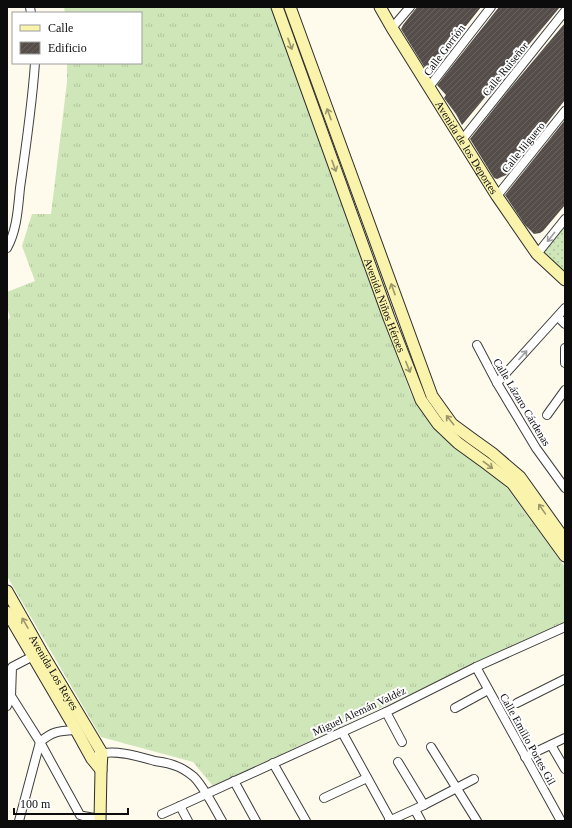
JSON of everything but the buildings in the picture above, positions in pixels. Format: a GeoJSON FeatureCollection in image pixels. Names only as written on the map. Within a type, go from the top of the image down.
{"type":"FeatureCollection","features":[{"type":"Feature","properties":{"kind":"main road","name":"Avenida Niños Héroes"},"geometry":{"type":"LineString","coordinates":[[277,7],[389,318],[421,400],[438,424],[458,443],[512,483],[565,556]]}},
{"type":"Feature","properties":{"kind":"main road","name":"Avenida Niños Héroes"},"geometry":{"type":"LineString","coordinates":[[290,7],[432,396],[452,424],[492,453],[520,477],[565,540]]}},
{"type":"Feature","properties":{"kind":"main road","name":"Avenida de los Deportes"},"geometry":{"type":"LineString","coordinates":[[380,7],[497,196],[537,254],[565,280]]}},
{"type":"Feature","properties":{"kind":"main road"},"geometry":{"type":"LineString","coordinates":[[389,318],[402,314]]}},
{"type":"Feature","properties":{"kind":"main road","name":"Avenida Los Reyes"},"geometry":{"type":"LineString","coordinates":[[7,591],[76,730],[92,759],[101,770]]}},
{"type":"Feature","properties":{"kind":"main road","name":"Avenida Los Reyes"},"geometry":{"type":"LineString","coordinates":[[7,612],[37,654],[102,753]]}},
{"type":"Feature","properties":{"kind":"main road"},"geometry":{"type":"LineString","coordinates":[[100,820],[102,753]]}},
{"type":"Feature","properties":{"kind":"street"},"geometry":{"type":"LineString","coordinates":[[392,28],[410,7]]}},
{"type":"Feature","properties":{"kind":"street","name":"Calle Gorrión"},"geometry":{"type":"LineString","coordinates":[[429,87],[491,7]]}},
{"type":"Feature","properties":{"kind":"street","name":"Calle Ruiseñor"},"geometry":{"type":"LineString","coordinates":[[462,140],[565,12]]}},
{"type":"Feature","properties":{"kind":"street"},"geometry":{"type":"LineString","coordinates":[[7,248],[13,234],[16,221],[35,64]]}},
{"type":"Feature","properties":{"kind":"street","name":"Calle Jilguero"},"geometry":{"type":"LineString","coordinates":[[497,196],[565,111]]}},
{"type":"Feature","properties":{"kind":"street"},"geometry":{"type":"LineString","coordinates":[[537,254],[565,220]]}},
{"type":"Feature","properties":{"kind":"street"},"geometry":{"type":"LineString","coordinates":[[497,383],[565,308]]}},
{"type":"Feature","properties":{"kind":"street"},"geometry":{"type":"LineString","coordinates":[[558,317],[565,324]]}},
{"type":"Feature","properties":{"kind":"street","name":"Calle Lázaro Cárdenas"},"geometry":{"type":"LineString","coordinates":[[477,345],[497,383],[536,448],[565,488]]}},
{"type":"Feature","properties":{"kind":"street"},"geometry":{"type":"LineString","coordinates":[[565,348],[565,363]]}},
{"type":"Feature","properties":{"kind":"street"},"geometry":{"type":"LineString","coordinates":[[547,415],[565,390]]}},
{"type":"Feature","properties":{"kind":"street","name":"Miguel Alemán Valdéz"},"geometry":{"type":"LineString","coordinates":[[162,814],[386,712],[476,667],[565,627]]}},
{"type":"Feature","properties":{"kind":"street"},"geometry":{"type":"LineString","coordinates":[[7,706],[11,696],[10,668],[37,654]]}},
{"type":"Feature","properties":{"kind":"street","name":"Calle Emilio Portes Gil"},"geometry":{"type":"LineString","coordinates":[[476,667],[561,821]]}},
{"type":"Feature","properties":{"kind":"street"},"geometry":{"type":"LineString","coordinates":[[517,703],[565,679]]}},
{"type":"Feature","properties":{"kind":"street"},"geometry":{"type":"LineString","coordinates":[[455,708],[488,690]]}},
{"type":"Feature","properties":{"kind":"street"},"geometry":{"type":"LineString","coordinates":[[11,696],[40,742],[80,815],[100,820]]}},
{"type":"Feature","properties":{"kind":"street"},"geometry":{"type":"LineString","coordinates":[[386,712],[402,742]]}},
{"type":"Feature","properties":{"kind":"street"},"geometry":{"type":"LineString","coordinates":[[19,821],[40,742],[53,733],[76,730]]}},
{"type":"Feature","properties":{"kind":"street"},"geometry":{"type":"LineString","coordinates":[[342,732],[390,821],[415,810],[474,779]]}},
{"type":"Feature","properties":{"kind":"street"},"geometry":{"type":"LineString","coordinates":[[526,757],[565,738]]}},
{"type":"Feature","properties":{"kind":"street"},"geometry":{"type":"LineString","coordinates":[[551,745],[565,769]]}},
{"type":"Feature","properties":{"kind":"street"},"geometry":{"type":"LineString","coordinates":[[432,747],[477,821]]}},
{"type":"Feature","properties":{"kind":"street"},"geometry":{"type":"LineString","coordinates":[[92,759],[102,753],[117,753],[175,765],[185,770],[195,778],[222,821]]}},
{"type":"Feature","properties":{"kind":"street"},"geometry":{"type":"LineString","coordinates":[[398,762],[424,805]]}},
{"type":"Feature","properties":{"kind":"street"},"geometry":{"type":"LineString","coordinates":[[273,763],[306,821]]}},
{"type":"Feature","properties":{"kind":"street"},"geometry":{"type":"LineString","coordinates":[[324,798],[367,778]]}},
{"type":"Feature","properties":{"kind":"street"},"geometry":{"type":"LineString","coordinates":[[234,781],[256,821]]}},
{"type":"Feature","properties":{"kind":"street"},"geometry":{"type":"LineString","coordinates":[[180,806],[188,821]]}},
{"type":"Feature","properties":{"kind":"street"},"geometry":{"type":"LineString","coordinates":[[415,810],[421,821]]}},
{"type":"Feature","properties":{"kind":"green space"},"geometry":{"type":"Polygon","coordinates":[[[64,7],[272,7],[411,394],[426,418],[439,434],[497,477],[507,488],[565,567],[565,622],[213,786],[193,762],[101,737],[7,576],[7,322],[10,317],[7,307],[7,292],[35,281],[22,246],[32,214],[51,214],[67,82],[67,64],[142,64],[142,12],[65,12],[64,7]]]}},
{"type":"Feature","properties":{"kind":"green space"},"geometry":{"type":"Polygon","coordinates":[[[565,221],[565,279],[540,253],[565,221]]]}}]}
